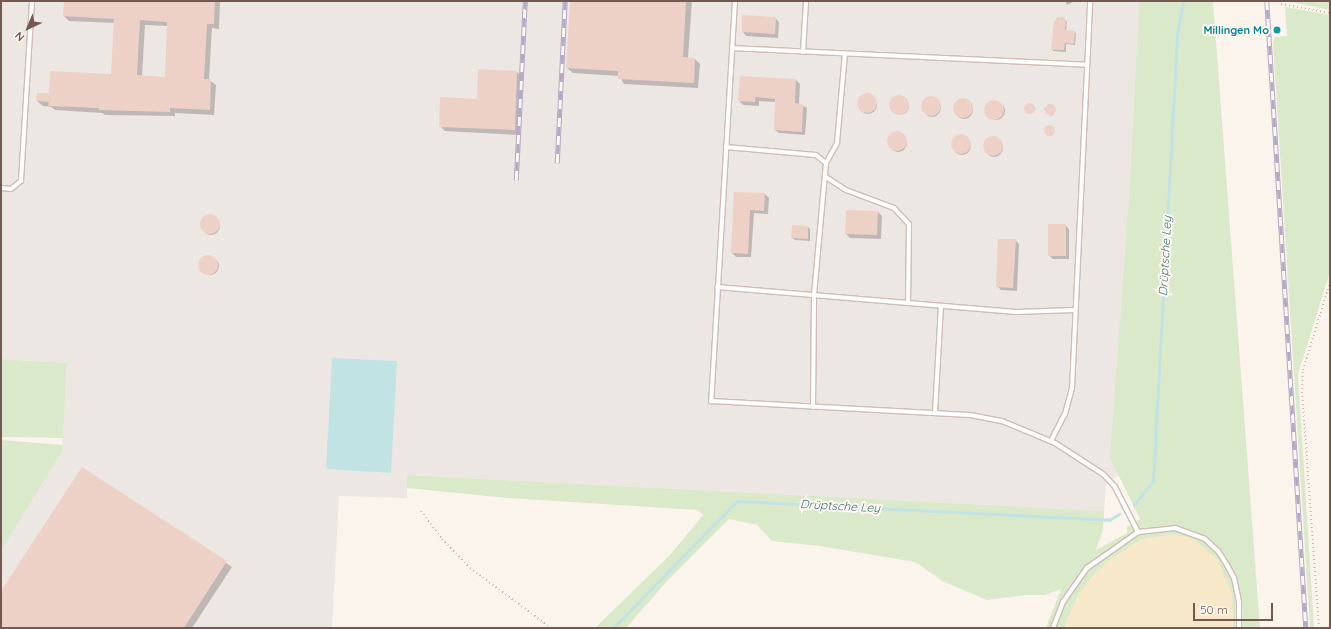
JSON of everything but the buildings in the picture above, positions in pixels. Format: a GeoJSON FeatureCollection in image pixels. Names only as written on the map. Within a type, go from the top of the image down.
{"type":"FeatureCollection","features":[{"type":"Feature","properties":{"kind":"lane"},"geometry":{"type":"LineString","coordinates":[[1,188],[10,188],[21,181],[32,1]]}},
{"type":"Feature","properties":{"kind":"lane"},"geometry":{"type":"LineString","coordinates":[[735,1],[711,402],[935,413],[992,418],[1051,441],[1107,477],[1138,532]]}},
{"type":"Feature","properties":{"kind":"lane"},"geometry":{"type":"LineString","coordinates":[[803,52],[806,1]]}},
{"type":"Feature","properties":{"kind":"lane"},"geometry":{"type":"LineString","coordinates":[[1051,441],[1069,404],[1090,1]]}},
{"type":"Feature","properties":{"kind":"lane"},"geometry":{"type":"LineString","coordinates":[[732,48],[1086,65]]}},
{"type":"Feature","properties":{"kind":"lane"},"geometry":{"type":"LineString","coordinates":[[813,407],[814,295],[826,177],[826,163],[837,143],[845,54]]}},
{"type":"Feature","properties":{"kind":"lane"},"geometry":{"type":"LineString","coordinates":[[726,147],[816,155],[826,163]]}},
{"type":"Feature","properties":{"kind":"lane"},"geometry":{"type":"LineString","coordinates":[[826,177],[846,190],[894,208],[909,224],[908,303]]}},
{"type":"Feature","properties":{"kind":"lane"},"geometry":{"type":"LineString","coordinates":[[718,287],[1032,313],[1074,310]]}},
{"type":"Feature","properties":{"kind":"lane"},"geometry":{"type":"LineString","coordinates":[[935,413],[941,306]]}},
{"type":"Feature","properties":{"kind":"lane"},"geometry":{"type":"LineString","coordinates":[[1053,628],[1063,602],[1087,568],[1138,532],[1175,528],[1192,532],[1218,551],[1234,578],[1239,602],[1239,628]]}},
{"type":"Feature","properties":{"kind":"path"},"geometry":{"type":"LineString","coordinates":[[1281,4],[1330,13]]}},
{"type":"Feature","properties":{"kind":"path"},"geometry":{"type":"LineString","coordinates":[[1319,628],[1302,393],[1303,370],[1330,282]]}},
{"type":"Feature","properties":{"kind":"path"},"geometry":{"type":"LineString","coordinates":[[421,511],[442,539],[470,568],[551,628]]}},
{"type":"Feature","properties":{"kind":"shaded area"},"geometry":{"type":"Polygon","coordinates":[[[1,1],[1139,1],[1129,195],[1144,458],[1106,484],[1104,511],[407,475],[407,498],[339,496],[332,628],[1,628],[1,551],[62,452],[67,363],[1,359],[1,1]]]}},
{"type":"Feature","properties":{"kind":"green space"},"geometry":{"type":"Polygon","coordinates":[[[1139,1],[1213,1],[1260,628],[1233,628],[1233,611],[1078,596],[1064,628],[1046,628],[1061,589],[1045,595],[1024,595],[987,600],[944,582],[915,562],[819,546],[772,541],[757,525],[729,519],[669,579],[626,628],[595,628],[670,555],[703,515],[697,510],[507,498],[407,488],[407,475],[1104,511],[1103,530],[1096,550],[1127,533],[1127,527],[1140,519],[1110,458],[1129,195],[1139,1]]]}},
{"type":"Feature","properties":{"kind":"green space"},"geometry":{"type":"Polygon","coordinates":[[[1285,1],[1330,1],[1330,10],[1285,1]]]}},
{"type":"Feature","properties":{"kind":"green space"},"geometry":{"type":"Polygon","coordinates":[[[1285,7],[1330,15],[1330,272],[1298,374],[1314,628],[1310,628],[1273,42],[1275,37],[1287,36],[1285,7]]]}},
{"type":"Feature","properties":{"kind":"green space"},"geometry":{"type":"Polygon","coordinates":[[[1,359],[67,363],[63,438],[1,437],[1,359]]]}},
{"type":"Feature","properties":{"kind":"green space"},"geometry":{"type":"Polygon","coordinates":[[[1,440],[63,445],[62,452],[1,551],[1,440]]]}},
{"type":"Feature","properties":{"kind":"sand"},"geometry":{"type":"Polygon","coordinates":[[[1176,534],[1192,538],[1217,559],[1232,594],[1233,628],[1064,628],[1078,596],[1090,579],[1109,560],[1142,539],[1176,534]]]}},
{"type":"Feature","properties":{"kind":"water"},"geometry":{"type":"Polygon","coordinates":[[[332,358],[397,361],[391,473],[326,469],[332,358]]]}},
{"type":"Feature","properties":{"kind":"waterway","name":"Drüptsche Ley"},"geometry":{"type":"LineString","coordinates":[[1134,505],[1153,481],[1177,35],[1183,1]]}},
{"type":"Feature","properties":{"kind":"waterway","name":"Drüptsche Ley"},"geometry":{"type":"LineString","coordinates":[[613,628],[737,501],[1109,520],[1119,514]]}},
{"type":"Feature","properties":{"kind":"railway"},"geometry":{"type":"LineString","coordinates":[[516,180],[525,1]]}},
{"type":"Feature","properties":{"kind":"railway"},"geometry":{"type":"LineString","coordinates":[[557,163],[565,1]]}},
{"type":"Feature","properties":{"kind":"railway"},"geometry":{"type":"LineString","coordinates":[[1267,1],[1306,628]]}},
{"type":"Feature","properties":{"kind":"place","name":"Millingen Mo"},"geometry":{"type":"Point","coordinates":[1277,30]}}]}
